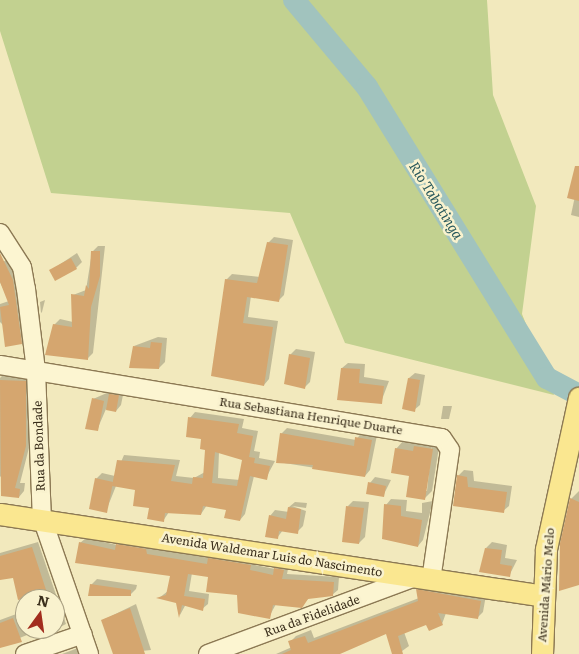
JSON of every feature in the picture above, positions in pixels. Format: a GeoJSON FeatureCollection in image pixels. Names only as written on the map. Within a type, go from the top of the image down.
{"type":"FeatureCollection","features":[{"type":"Feature","properties":{"kind":"main road","name":"Avenida Mário Melo"},"geometry":{"type":"LineString","coordinates":[[542,654],[544,596],[552,509],[577,407]]}},
{"type":"Feature","properties":{"kind":"main road","name":"Avenida Waldemar Luis do Nascimento"},"geometry":{"type":"LineString","coordinates":[[0,514],[42,518],[544,596]]}},
{"type":"Feature","properties":{"kind":"street","name":"Rua da Bondade"},"geometry":{"type":"LineString","coordinates":[[1,236],[22,267],[36,371],[42,518],[89,654]]}},
{"type":"Feature","properties":{"kind":"street","name":"Rua Sebastiana Henrique Duarte"},"geometry":{"type":"LineString","coordinates":[[0,365],[442,438],[450,450],[423,578]]}},
{"type":"Feature","properties":{"kind":"street","name":"Rua da Fidelidade"},"geometry":{"type":"LineString","coordinates":[[208,654],[423,578]]}},
{"type":"Feature","properties":{"kind":"street"},"geometry":{"type":"LineString","coordinates":[[25,654],[83,634]]}},
{"type":"Feature","properties":{"kind":"green space"},"geometry":{"type":"Polygon","coordinates":[[[0,0],[487,0],[493,95],[536,206],[522,314],[554,395],[345,343],[290,213],[51,193],[0,31],[0,0]]]}},
{"type":"Feature","properties":{"kind":"building"},"geometry":{"type":"Polygon","coordinates":[[[575,166],[579,166],[579,201],[567,198],[575,166]]]}},
{"type":"Feature","properties":{"kind":"building"},"geometry":{"type":"Polygon","coordinates":[[[267,242],[288,245],[279,302],[247,297],[243,323],[273,327],[264,386],[211,376],[225,279],[257,283],[267,242]]]}},
{"type":"Feature","properties":{"kind":"building"},"geometry":{"type":"Polygon","coordinates":[[[91,251],[100,251],[100,276],[91,307],[88,360],[45,355],[53,324],[72,327],[71,294],[84,296],[86,285],[89,289],[91,251]]]}},
{"type":"Feature","properties":{"kind":"building"},"geometry":{"type":"Polygon","coordinates":[[[0,253],[13,280],[22,344],[5,347],[0,307],[9,305],[0,282],[0,253]]]}},
{"type":"Feature","properties":{"kind":"building"},"geometry":{"type":"Polygon","coordinates":[[[71,258],[77,269],[55,281],[49,270],[71,258]]]}},
{"type":"Feature","properties":{"kind":"building"},"geometry":{"type":"Polygon","coordinates":[[[151,342],[162,343],[159,369],[129,368],[133,346],[150,348],[151,342]]]}},
{"type":"Feature","properties":{"kind":"building"},"geometry":{"type":"Polygon","coordinates":[[[289,354],[310,358],[305,389],[284,384],[289,354]]]}},
{"type":"Feature","properties":{"kind":"building"},"geometry":{"type":"Polygon","coordinates":[[[341,368],[360,369],[359,383],[384,386],[382,404],[337,400],[341,368]]]}},
{"type":"Feature","properties":{"kind":"building"},"geometry":{"type":"Polygon","coordinates":[[[408,378],[420,380],[415,412],[402,409],[408,378]]]}},
{"type":"Feature","properties":{"kind":"building"},"geometry":{"type":"Polygon","coordinates":[[[0,380],[26,381],[26,446],[15,488],[20,489],[19,498],[1,496],[0,380]]]}},
{"type":"Feature","properties":{"kind":"building"},"geometry":{"type":"Polygon","coordinates":[[[109,394],[119,395],[116,412],[106,410],[109,394]]]}},
{"type":"Feature","properties":{"kind":"building"},"geometry":{"type":"Polygon","coordinates":[[[92,398],[104,401],[98,431],[85,429],[92,398]]]}},
{"type":"Feature","properties":{"kind":"building"},"geometry":{"type":"Polygon","coordinates":[[[188,417],[239,424],[237,433],[253,436],[249,457],[255,458],[254,463],[270,466],[267,480],[250,476],[240,521],[224,518],[226,510],[203,506],[201,515],[165,513],[164,522],[147,519],[149,508],[133,506],[135,490],[112,486],[117,460],[175,465],[171,481],[192,484],[193,477],[203,478],[205,450],[200,449],[201,439],[186,437],[188,417]],[[215,452],[212,483],[237,486],[242,460],[215,452]]]}},
{"type":"Feature","properties":{"kind":"building"},"geometry":{"type":"Polygon","coordinates":[[[280,433],[354,446],[355,437],[372,440],[365,477],[312,469],[313,465],[276,463],[280,433]]]}},
{"type":"Feature","properties":{"kind":"building"},"geometry":{"type":"Polygon","coordinates":[[[414,446],[433,449],[425,500],[406,497],[409,476],[391,473],[395,448],[413,451],[414,446]]]}},
{"type":"Feature","properties":{"kind":"building"},"geometry":{"type":"Polygon","coordinates":[[[457,475],[467,477],[468,487],[507,492],[504,513],[453,506],[457,475]]]}},
{"type":"Feature","properties":{"kind":"building"},"geometry":{"type":"Polygon","coordinates":[[[95,478],[113,482],[107,513],[89,509],[95,478]]]}},
{"type":"Feature","properties":{"kind":"building"},"geometry":{"type":"Polygon","coordinates":[[[368,482],[386,486],[384,497],[366,494],[368,482]]]}},
{"type":"Feature","properties":{"kind":"building"},"geometry":{"type":"Polygon","coordinates":[[[570,498],[579,502],[579,585],[559,591],[560,543],[570,498]]]}},
{"type":"Feature","properties":{"kind":"building"},"geometry":{"type":"Polygon","coordinates":[[[384,504],[401,506],[401,516],[422,520],[418,547],[382,539],[384,504]]]}},
{"type":"Feature","properties":{"kind":"building"},"geometry":{"type":"Polygon","coordinates":[[[346,506],[364,508],[359,544],[342,542],[346,506]]]}},
{"type":"Feature","properties":{"kind":"building"},"geometry":{"type":"Polygon","coordinates":[[[288,507],[301,509],[298,534],[279,531],[278,539],[265,537],[269,515],[286,519],[288,507]]]}},
{"type":"Feature","properties":{"kind":"building"},"geometry":{"type":"Polygon","coordinates":[[[79,542],[115,550],[116,544],[146,549],[147,554],[207,564],[208,558],[251,565],[250,570],[273,575],[274,568],[284,570],[282,579],[334,582],[333,596],[308,599],[302,608],[273,605],[270,619],[238,613],[237,595],[206,592],[208,577],[188,574],[184,596],[205,599],[203,611],[182,605],[179,618],[176,603],[156,598],[166,595],[170,576],[75,563],[79,542]]]}},
{"type":"Feature","properties":{"kind":"building"},"geometry":{"type":"Polygon","coordinates":[[[32,547],[46,589],[16,589],[13,578],[0,580],[0,556],[32,547]]]}},
{"type":"Feature","properties":{"kind":"building"},"geometry":{"type":"Polygon","coordinates":[[[485,548],[502,550],[500,564],[512,566],[510,577],[479,572],[485,548]]]}},
{"type":"Feature","properties":{"kind":"building"},"geometry":{"type":"Polygon","coordinates":[[[90,584],[131,590],[131,596],[88,596],[90,584]]]}},
{"type":"Feature","properties":{"kind":"building"},"geometry":{"type":"Polygon","coordinates":[[[416,589],[481,601],[478,619],[438,613],[443,625],[429,631],[426,625],[398,636],[403,654],[392,654],[386,634],[340,654],[282,654],[291,650],[288,641],[305,636],[308,643],[418,601],[416,589]]]}},
{"type":"Feature","properties":{"kind":"building"},"geometry":{"type":"Polygon","coordinates":[[[130,608],[145,654],[113,654],[101,620],[130,608]]]}},
{"type":"Feature","properties":{"kind":"building"},"geometry":{"type":"Polygon","coordinates":[[[13,618],[15,639],[21,639],[22,642],[0,648],[0,623],[13,618]]]}},
{"type":"Feature","properties":{"kind":"waterway","name":"Rio Tabatinga"},"geometry":{"type":"LineString","coordinates":[[294,0],[367,87],[547,378],[579,395]]}}]}
